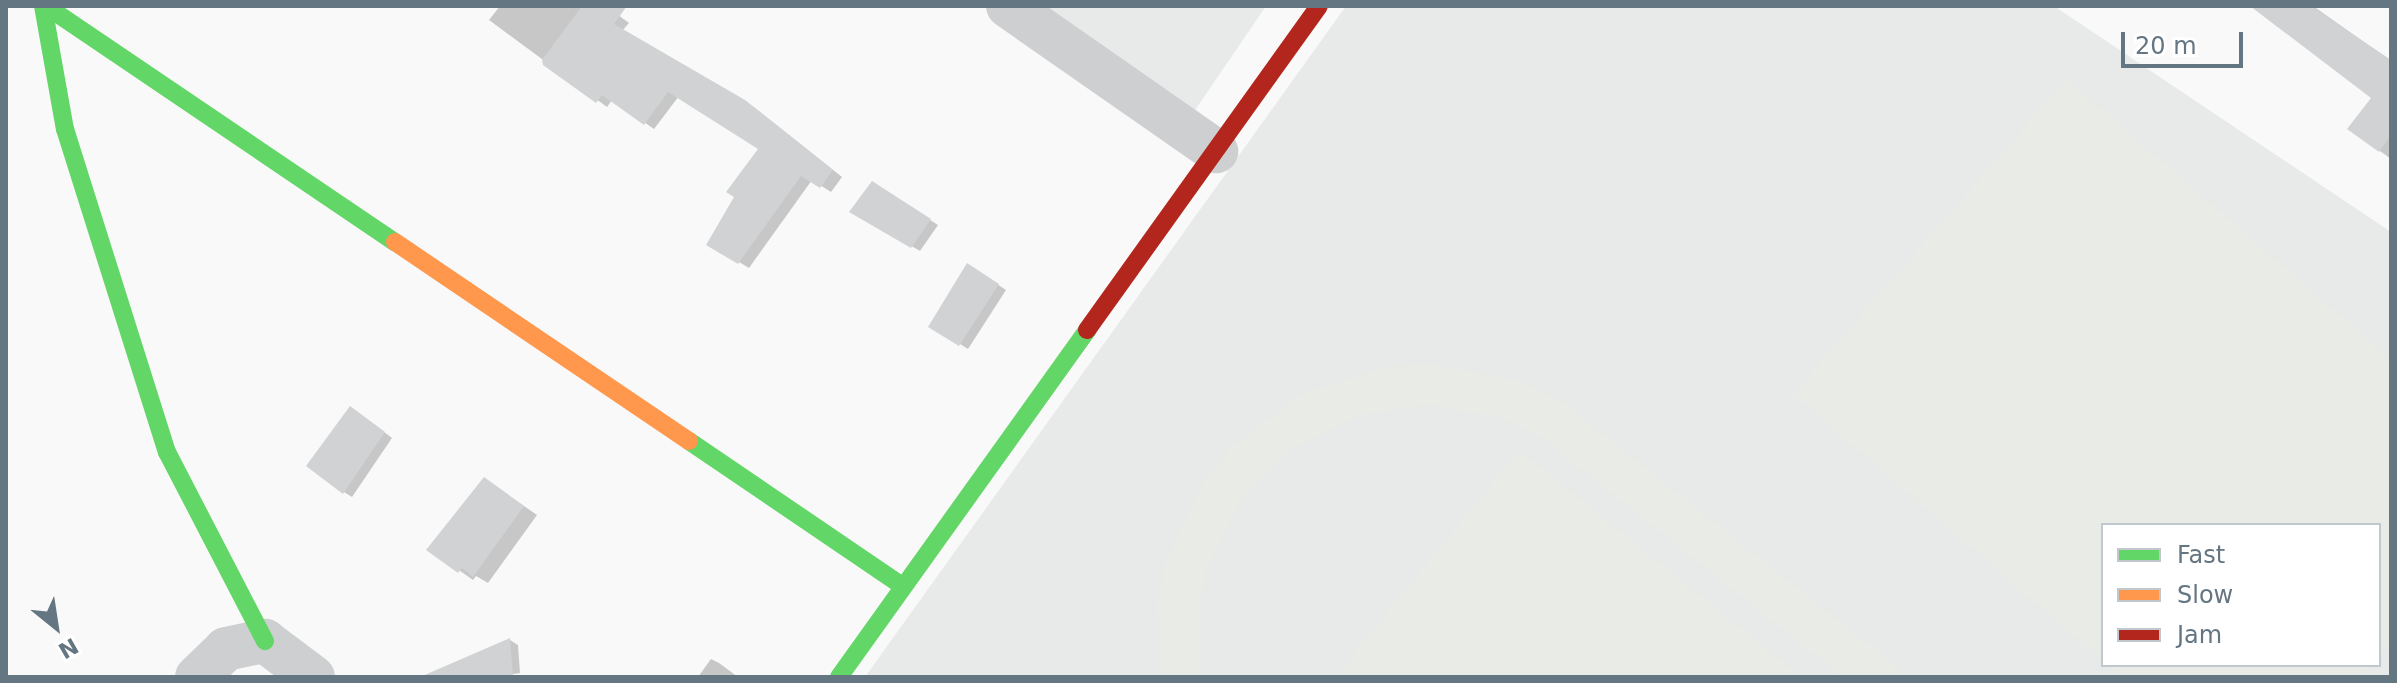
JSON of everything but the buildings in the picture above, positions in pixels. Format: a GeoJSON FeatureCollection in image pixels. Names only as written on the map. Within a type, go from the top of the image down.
{"type":"FeatureCollection","features":[{"type":"Feature","properties":{"kind":"street"},"geometry":{"type":"LineString","coordinates":[[44,6],[901,585]]}},
{"type":"Feature","properties":{"kind":"street"},"geometry":{"type":"LineString","coordinates":[[44,6],[65,129],[167,452],[265,641],[313,677]]}},
{"type":"Feature","properties":{"kind":"street"},"geometry":{"type":"LineString","coordinates":[[1008,6],[1216,151]]}},
{"type":"Feature","properties":{"kind":"street"},"geometry":{"type":"LineString","coordinates":[[839,677],[901,585],[1319,6]]}},
{"type":"Feature","properties":{"kind":"street"},"geometry":{"type":"LineString","coordinates":[[197,677],[226,649],[265,641]]}},
{"type":"Feature","properties":{"kind":"shaded area"},"geometry":{"type":"Polygon","coordinates":[[[1044,6],[1266,6],[1193,113],[1044,6]]]}},
{"type":"Feature","properties":{"kind":"shaded area"},"geometry":{"type":"Polygon","coordinates":[[[1346,6],[2054,6],[2391,232],[2391,677],[865,677],[1346,6]]]}},
{"type":"Feature","properties":{"kind":"shaded area"},"geometry":{"type":"Polygon","coordinates":[[[2066,79],[2391,359],[2391,642],[2381,654],[2381,523],[2101,523],[2101,659],[1793,394],[2066,79]]]}},
{"type":"Feature","properties":{"kind":"shaded area"},"geometry":{"type":"Polygon","coordinates":[[[1431,364],[1518,380],[1558,399],[1910,677],[1843,677],[1538,435],[1504,419],[1430,405],[1356,416],[1290,451],[1262,476],[1238,505],[1206,572],[1199,610],[1202,677],[1160,677],[1157,606],[1166,562],[1203,482],[1231,447],[1302,394],[1386,367],[1431,364]]]}},
{"type":"Feature","properties":{"kind":"shaded area"},"geometry":{"type":"Polygon","coordinates":[[[1519,450],[1801,677],[1335,677],[1519,450]]]}},
{"type":"Feature","properties":{"kind":"shaded area"},"geometry":{"type":"Polygon","coordinates":[[[2109,667],[2369,667],[2361,677],[2121,677],[2109,667]]]}},
{"type":"Feature","properties":{"kind":"traffic: fast"},"geometry":{"type":"LineString","coordinates":[[43,6],[65,129],[167,452],[265,641]]}},
{"type":"Feature","properties":{"kind":"traffic: fast"},"geometry":{"type":"LineString","coordinates":[[46,6],[395,242]]}},
{"type":"Feature","properties":{"kind":"traffic: fast"},"geometry":{"type":"LineString","coordinates":[[839,677],[1087,330]]}},
{"type":"Feature","properties":{"kind":"traffic: fast"},"geometry":{"type":"LineString","coordinates":[[689,441],[901,585]]}},
{"type":"Feature","properties":{"kind":"traffic: slow"},"geometry":{"type":"LineString","coordinates":[[395,242],[689,441]]}},
{"type":"Feature","properties":{"kind":"traffic: jam"},"geometry":{"type":"LineString","coordinates":[[1087,330],[1319,6]]}}]}
